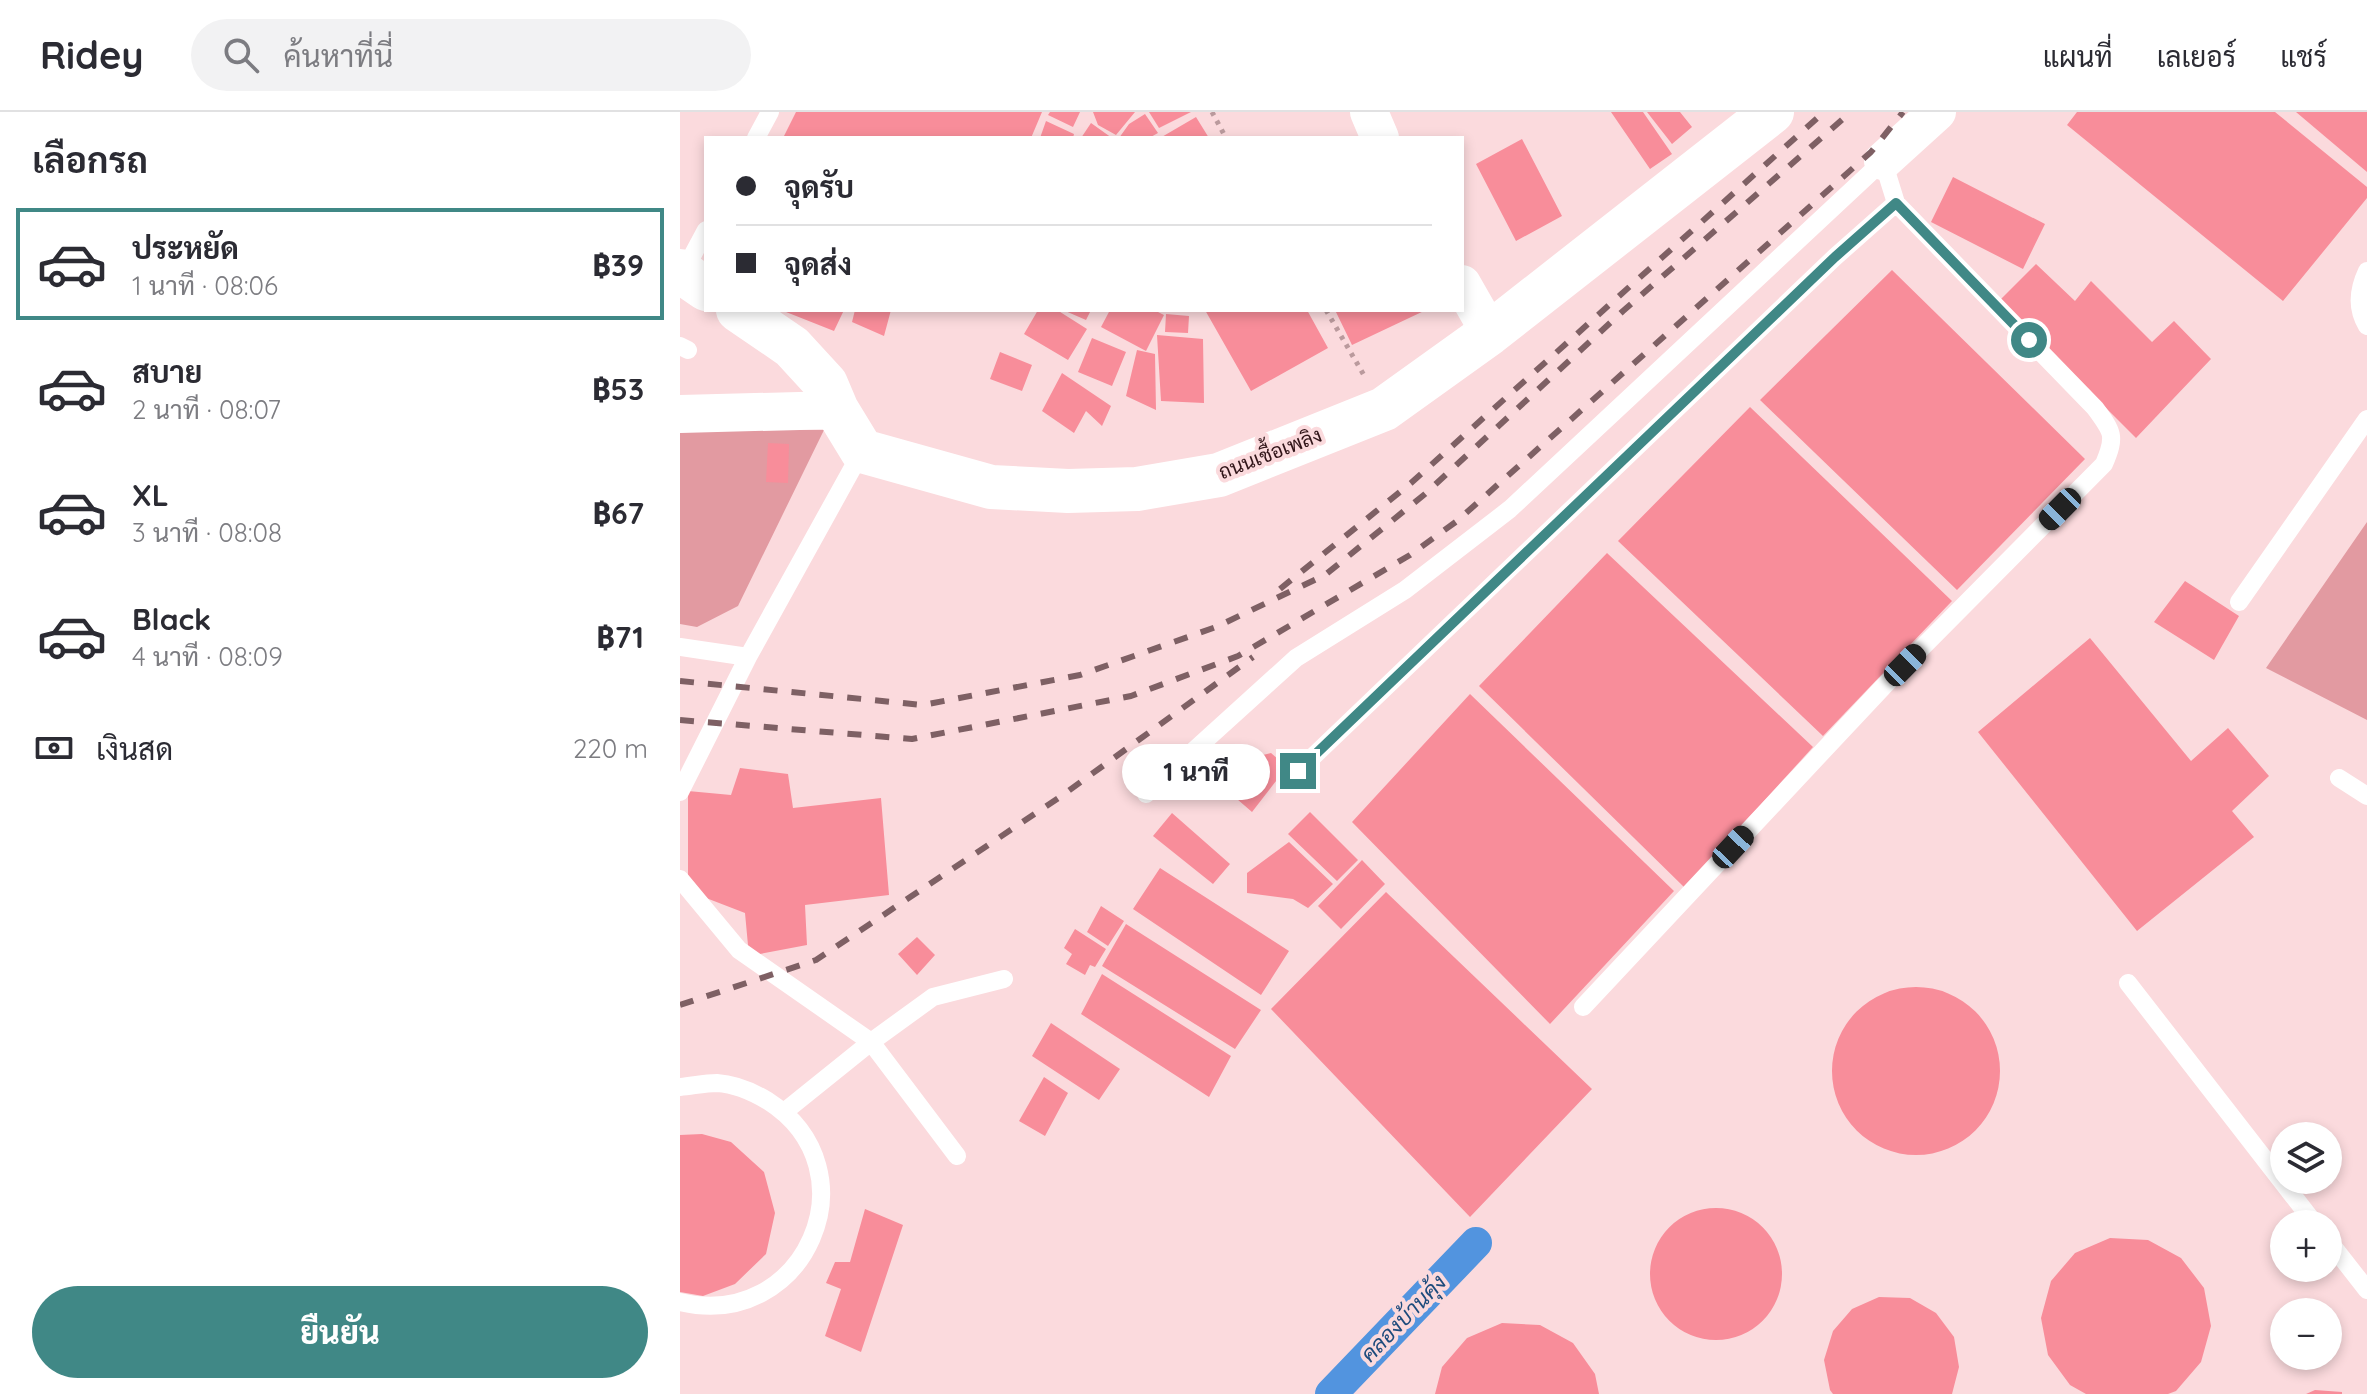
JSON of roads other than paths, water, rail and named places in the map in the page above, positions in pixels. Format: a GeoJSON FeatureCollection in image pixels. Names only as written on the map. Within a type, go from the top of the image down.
{"type":"FeatureCollection","features":[{"type":"Feature","properties":{"kind":"street"},"geometry":{"type":"LineString","coordinates":[[1369,112],[1379,136]]}},
{"type":"Feature","properties":{"kind":"street"},"geometry":{"type":"LineString","coordinates":[[1883,161],[1937,112]]}},
{"type":"Feature","properties":{"kind":"street","name":"ถนนเชื้อเพลิง"},"geometry":{"type":"LineString","coordinates":[[862,451],[991,487],[1068,491],[1137,489],[1219,475],[1384,409],[1490,333],[1761,116]]}},
{"type":"Feature","properties":{"kind":"street"},"geometry":{"type":"LineString","coordinates":[[1464,288],[1490,333]]}},
{"type":"Feature","properties":{"kind":"street"},"geometry":{"type":"LineString","coordinates":[[741,312],[792,347],[826,384],[837,410],[862,451]]}},
{"type":"Feature","properties":{"kind":"street"},"geometry":{"type":"LineString","coordinates":[[680,414],[837,410]]}},
{"type":"Feature","properties":{"kind":"lane"},"geometry":{"type":"LineString","coordinates":[[757,136],[770,112]]}},
{"type":"Feature","properties":{"kind":"lane"},"geometry":{"type":"LineString","coordinates":[[1146,794],[1296,658],[1405,590],[1510,509],[1883,161],[1896,203],[2095,408],[2107,425],[2112,444],[2104,464],[1883,687],[1583,1007]]}},
{"type":"Feature","properties":{"kind":"lane"},"geometry":{"type":"LineString","coordinates":[[1298,771],[1835,257],[1896,203]]}},
{"type":"Feature","properties":{"kind":"lane"},"geometry":{"type":"LineString","coordinates":[[690,277],[704,236]]}},
{"type":"Feature","properties":{"kind":"lane"},"geometry":{"type":"LineString","coordinates":[[2367,271],[2358,296],[2367,326]]}},
{"type":"Feature","properties":{"kind":"lane"},"geometry":{"type":"LineString","coordinates":[[2239,602],[2367,419]]}},
{"type":"Feature","properties":{"kind":"lane"},"geometry":{"type":"LineString","coordinates":[[680,792],[748,657],[862,451]]}},
{"type":"Feature","properties":{"kind":"lane"},"geometry":{"type":"LineString","coordinates":[[680,647],[748,657]]}},
{"type":"Feature","properties":{"kind":"lane"},"geometry":{"type":"LineString","coordinates":[[2339,778],[2367,796]]}},
{"type":"Feature","properties":{"kind":"lane"},"geometry":{"type":"LineString","coordinates":[[680,879],[739,950],[871,1042],[957,1156]]}},
{"type":"Feature","properties":{"kind":"lane"},"geometry":{"type":"LineString","coordinates":[[784,1112],[933,997],[1004,979]]}},
{"type":"Feature","properties":{"kind":"lane"},"geometry":{"type":"LineString","coordinates":[[2128,983],[2304,1210]]}},
{"type":"Feature","properties":{"kind":"lane"},"geometry":{"type":"LineString","coordinates":[[680,1087],[717,1083],[753,1092],[784,1112],[805,1137],[818,1168],[821,1201],[815,1233],[800,1262],[777,1285],[748,1300],[715,1306],[680,1302]]}},
{"type":"Feature","properties":{"kind":"lane"},"geometry":{"type":"LineString","coordinates":[[2342,1258],[2367,1290]]}},
{"type":"Feature","properties":{"kind":"waterway","name":"คลองบ้านคุ้ง"},"geometry":{"type":"LineString","coordinates":[[1331,1394],[1476,1243]]}},
{"type":"Feature","properties":{"kind":"railway"},"geometry":{"type":"LineString","coordinates":[[1280,589],[1411,483],[1824,112]]}},
{"type":"Feature","properties":{"kind":"railway"},"geometry":{"type":"LineString","coordinates":[[680,681],[923,705],[1080,675],[1216,627],[1325,575],[1425,494],[1623,311],[1851,112]]}},
{"type":"Feature","properties":{"kind":"railway"},"geometry":{"type":"LineString","coordinates":[[680,720],[912,739],[1131,696],[1238,656],[1410,555],[1457,521],[1871,152],[1903,112]]}},
{"type":"Feature","properties":{"kind":"railway"},"geometry":{"type":"LineString","coordinates":[[680,1005],[816,960],[1060,797],[1253,657]]}}]}
